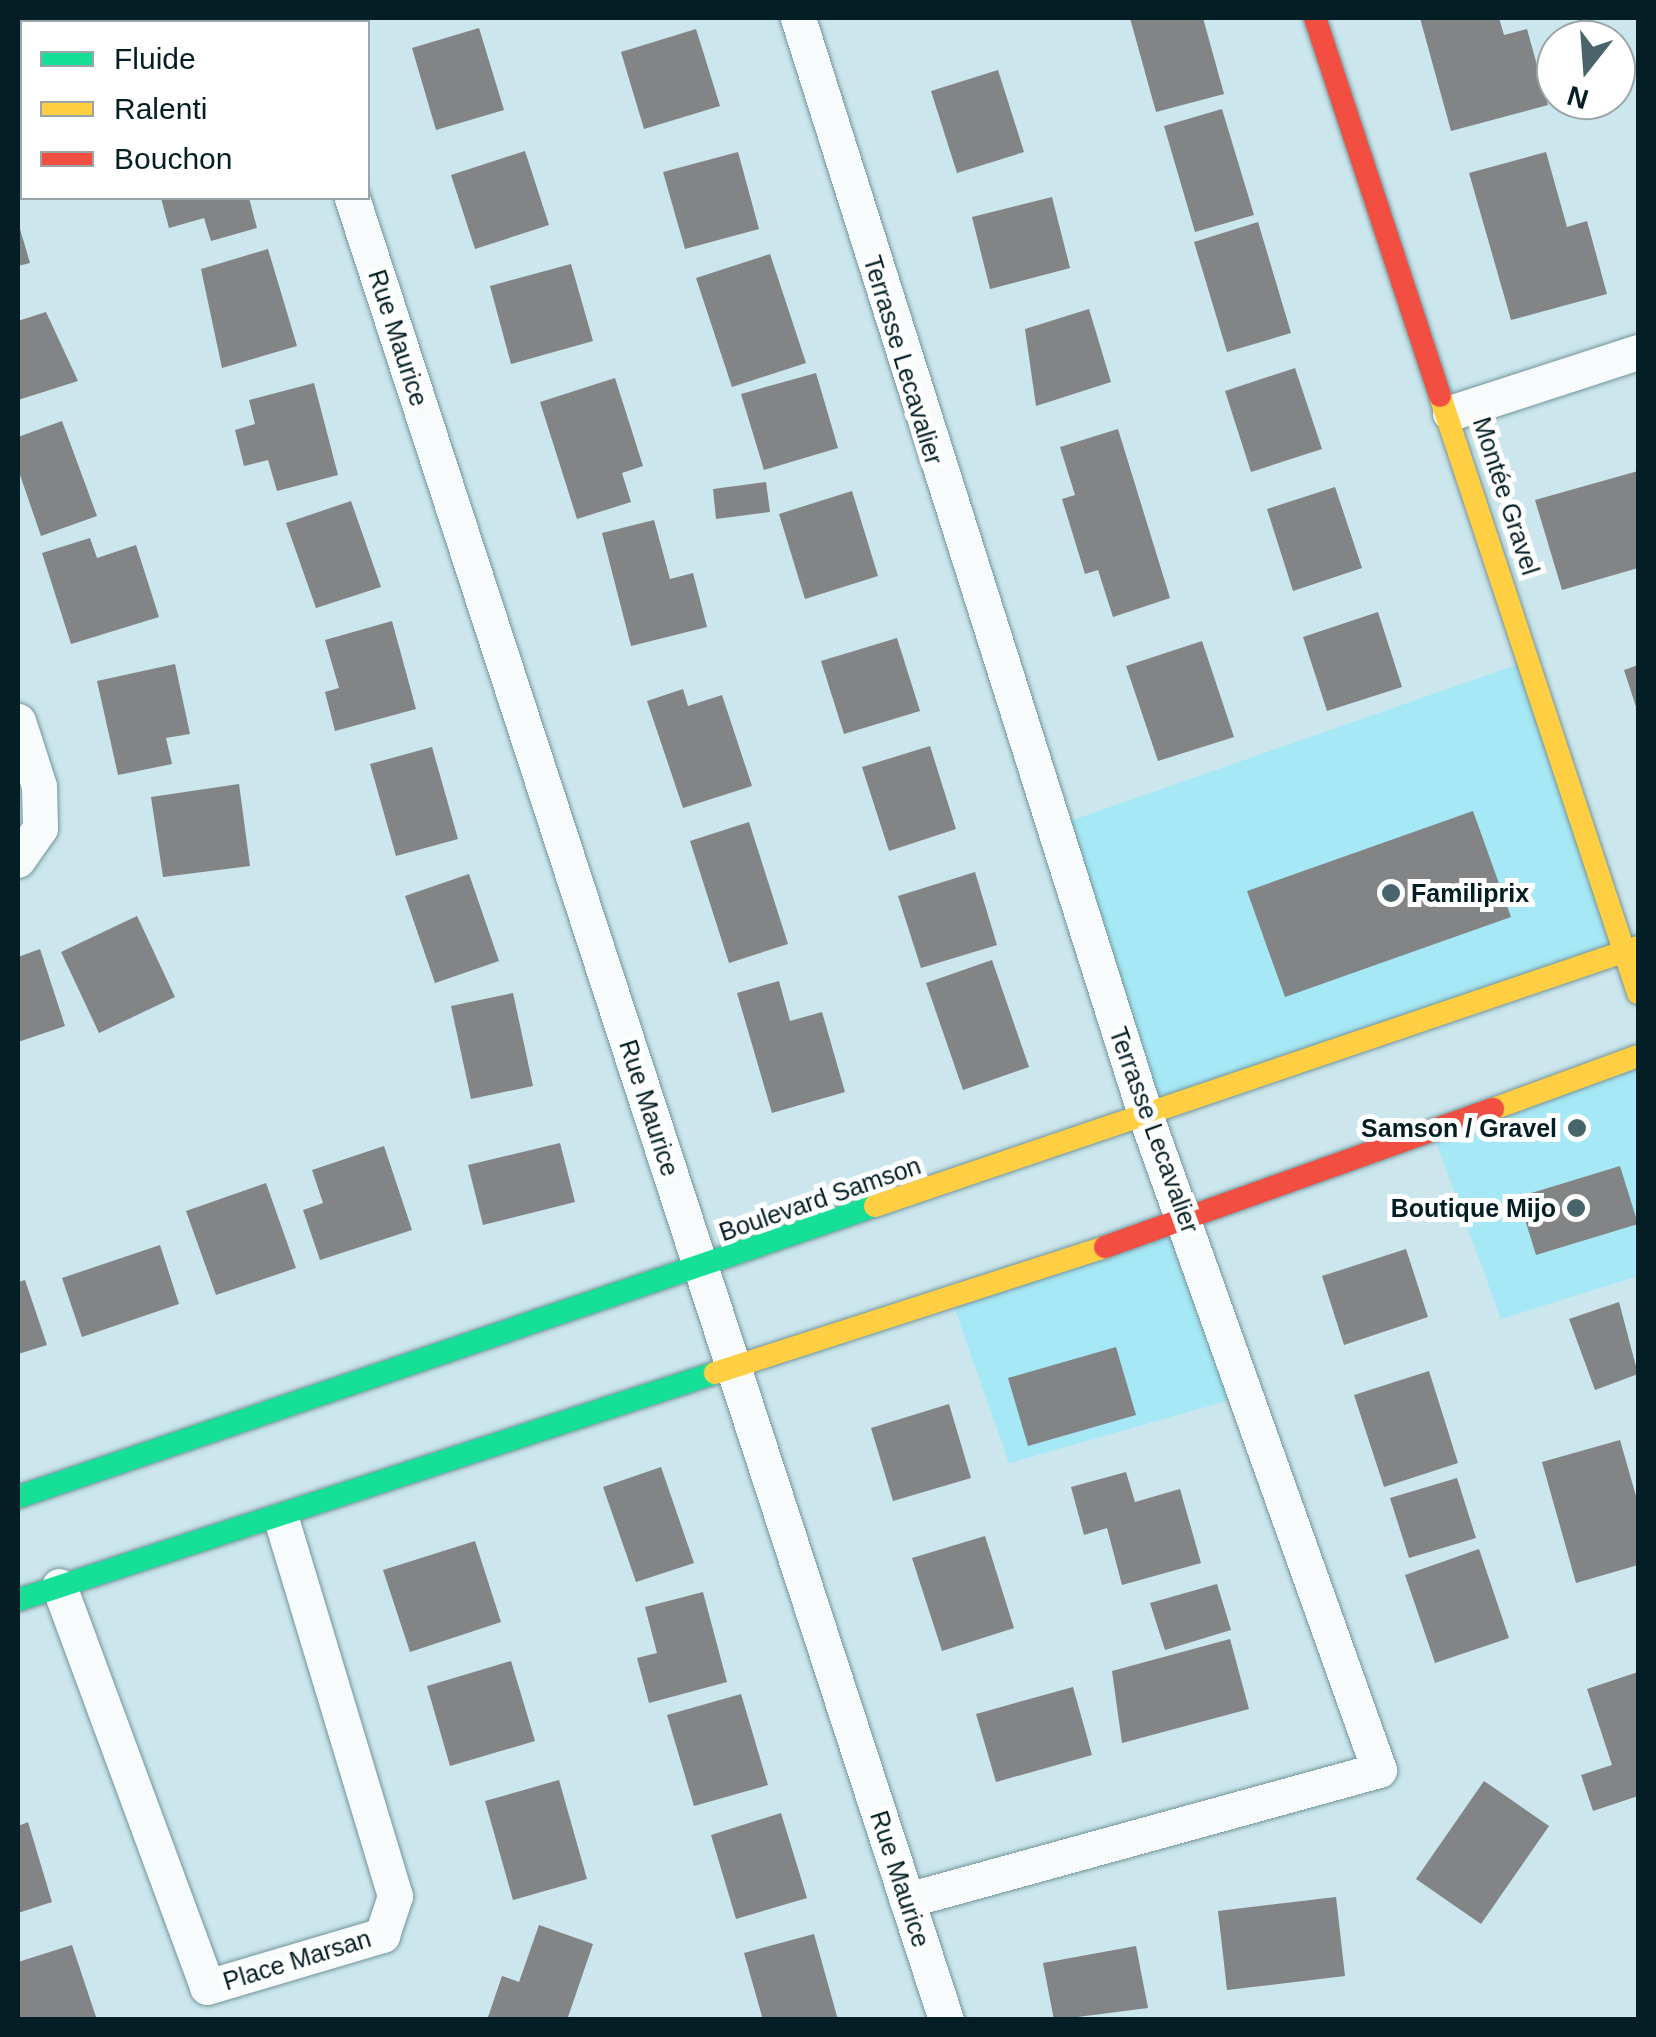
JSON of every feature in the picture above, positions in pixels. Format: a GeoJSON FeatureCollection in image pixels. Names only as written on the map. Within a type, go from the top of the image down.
{"type":"FeatureCollection","features":[{"type":"Feature","properties":{"kind":"street","name":"Terrasse Lecavalier"},"geometry":{"type":"LineString","coordinates":[[798,18],[1146,1118],[1187,1220],[1379,1770],[907,1900]]}},
{"type":"Feature","properties":{"kind":"street","name":"Montée Gravel"},"geometry":{"type":"LineString","coordinates":[[1315,18],[1632,949],[1638,994]]}},
{"type":"Feature","properties":{"kind":"street","name":"Rue Maurice"},"geometry":{"type":"LineString","coordinates":[[353,200],[946,2020]]}},
{"type":"Feature","properties":{"kind":"street"},"geometry":{"type":"LineString","coordinates":[[1450,413],[1638,352]]}},
{"type":"Feature","properties":{"kind":"street"},"geometry":{"type":"LineString","coordinates":[[18,722],[39,786],[40,828],[18,860]]}},
{"type":"Feature","properties":{"kind":"street","name":"Boulevard Samson"},"geometry":{"type":"LineString","coordinates":[[18,1497],[702,1269],[1632,949]]}},
{"type":"Feature","properties":{"kind":"street"},"geometry":{"type":"LineString","coordinates":[[18,1600],[282,1521],[733,1364],[1187,1220],[1638,1056]]}},
{"type":"Feature","properties":{"kind":"street","name":"Place Marsan"},"geometry":{"type":"LineString","coordinates":[[59,1586],[207,1987],[382,1936],[394,1896],[282,1521]]}},
{"type":"Feature","properties":{"kind":"shaded area"},"geometry":{"type":"Polygon","coordinates":[[[1530,660],[1625,951],[1146,1117],[1053,827],[1530,660]]]}},
{"type":"Feature","properties":{"kind":"shaded area"},"geometry":{"type":"Polygon","coordinates":[[[1638,1056],[1638,1276],[1501,1319],[1432,1131],[1638,1056]]]}},
{"type":"Feature","properties":{"kind":"shaded area"},"geometry":{"type":"Polygon","coordinates":[[[1187,1220],[1248,1395],[1009,1463],[950,1295],[1187,1220]]]}},
{"type":"Feature","properties":{"kind":"building"},"geometry":{"type":"Polygon","coordinates":[[[1130,18],[1203,18],[1224,94],[1156,112],[1130,18]]]}},
{"type":"Feature","properties":{"kind":"building"},"geometry":{"type":"Polygon","coordinates":[[[1420,18],[1499,18],[1504,35],[1527,29],[1536,62],[1536,108],[1451,131],[1420,18]]]}},
{"type":"Feature","properties":{"kind":"building"},"geometry":{"type":"Polygon","coordinates":[[[479,28],[504,110],[436,130],[412,48],[479,28]]]}},
{"type":"Feature","properties":{"kind":"building"},"geometry":{"type":"Polygon","coordinates":[[[696,29],[720,106],[644,129],[621,52],[696,29]]]}},
{"type":"Feature","properties":{"kind":"building"},"geometry":{"type":"Polygon","coordinates":[[[998,70],[1024,152],[957,173],[931,91],[998,70]]]}},
{"type":"Feature","properties":{"kind":"building"},"geometry":{"type":"Polygon","coordinates":[[[1222,109],[1254,215],[1195,232],[1164,126],[1222,109]]]}},
{"type":"Feature","properties":{"kind":"building"},"geometry":{"type":"Polygon","coordinates":[[[525,151],[549,225],[475,249],[451,175],[525,151]]]}},
{"type":"Feature","properties":{"kind":"building"},"geometry":{"type":"Polygon","coordinates":[[[738,152],[759,229],[685,249],[663,172],[738,152]]]}},
{"type":"Feature","properties":{"kind":"building"},"geometry":{"type":"Polygon","coordinates":[[[1546,152],[1567,227],[1587,221],[1607,294],[1511,320],[1469,173],[1546,152]]]}},
{"type":"Feature","properties":{"kind":"building"},"geometry":{"type":"Polygon","coordinates":[[[1052,197],[1070,268],[990,289],[972,217],[1052,197]]]}},
{"type":"Feature","properties":{"kind":"building"},"geometry":{"type":"Polygon","coordinates":[[[162,200],[250,200],[257,228],[211,241],[204,218],[169,228],[162,200]]]}},
{"type":"Feature","properties":{"kind":"building"},"geometry":{"type":"Polygon","coordinates":[[[18,222],[30,263],[18,266],[18,222]]]}},
{"type":"Feature","properties":{"kind":"building"},"geometry":{"type":"Polygon","coordinates":[[[1258,222],[1291,333],[1227,352],[1194,242],[1258,222]]]}},
{"type":"Feature","properties":{"kind":"building"},"geometry":{"type":"Polygon","coordinates":[[[268,249],[297,346],[222,368],[201,269],[268,249]]]}},
{"type":"Feature","properties":{"kind":"building"},"geometry":{"type":"Polygon","coordinates":[[[770,254],[806,363],[732,387],[696,278],[770,254]]]}},
{"type":"Feature","properties":{"kind":"building"},"geometry":{"type":"Polygon","coordinates":[[[571,264],[593,341],[511,364],[490,286],[571,264]]]}},
{"type":"Feature","properties":{"kind":"building"},"geometry":{"type":"Polygon","coordinates":[[[1089,309],[1111,382],[1036,406],[1025,329],[1089,309]]]}},
{"type":"Feature","properties":{"kind":"building"},"geometry":{"type":"Polygon","coordinates":[[[46,312],[78,381],[18,400],[18,321],[46,312]]]}},
{"type":"Feature","properties":{"kind":"building"},"geometry":{"type":"Polygon","coordinates":[[[1295,368],[1322,449],[1251,472],[1225,391],[1295,368]]]}},
{"type":"Feature","properties":{"kind":"building"},"geometry":{"type":"Polygon","coordinates":[[[816,373],[838,448],[764,470],[741,394],[816,373]]]}},
{"type":"Feature","properties":{"kind":"building"},"geometry":{"type":"Polygon","coordinates":[[[615,378],[643,466],[622,473],[631,502],[577,519],[540,402],[615,378]]]}},
{"type":"Feature","properties":{"kind":"building"},"geometry":{"type":"Polygon","coordinates":[[[314,383],[338,475],[277,491],[268,460],[244,466],[235,430],[255,424],[249,400],[314,383]]]}},
{"type":"Feature","properties":{"kind":"building"},"geometry":{"type":"Polygon","coordinates":[[[62,421],[97,516],[41,536],[18,469],[18,437],[62,421]]]}},
{"type":"Feature","properties":{"kind":"building"},"geometry":{"type":"Polygon","coordinates":[[[1118,429],[1170,598],[1113,617],[1098,570],[1085,574],[1062,499],[1075,495],[1060,447],[1118,429]]]}},
{"type":"Feature","properties":{"kind":"building"},"geometry":{"type":"Polygon","coordinates":[[[1638,471],[1638,568],[1562,590],[1535,500],[1638,471]]]}},
{"type":"Feature","properties":{"kind":"building"},"geometry":{"type":"Polygon","coordinates":[[[766,482],[770,512],[716,519],[713,489],[766,482]]]}},
{"type":"Feature","properties":{"kind":"building"},"geometry":{"type":"Polygon","coordinates":[[[1335,487],[1362,568],[1293,591],[1267,509],[1335,487]]]}},
{"type":"Feature","properties":{"kind":"building"},"geometry":{"type":"Polygon","coordinates":[[[852,491],[878,576],[805,599],[779,514],[852,491]]]}},
{"type":"Feature","properties":{"kind":"building"},"geometry":{"type":"Polygon","coordinates":[[[351,501],[381,587],[316,608],[286,523],[351,501]]]}},
{"type":"Feature","properties":{"kind":"building"},"geometry":{"type":"Polygon","coordinates":[[[654,520],[670,579],[693,573],[707,627],[631,646],[602,533],[654,520]]]}},
{"type":"Feature","properties":{"kind":"building"},"geometry":{"type":"Polygon","coordinates":[[[90,538],[97,558],[136,545],[159,617],[71,644],[42,553],[90,538]]]}},
{"type":"Feature","properties":{"kind":"building"},"geometry":{"type":"Polygon","coordinates":[[[1378,612],[1402,687],[1327,711],[1303,637],[1378,612]]]}},
{"type":"Feature","properties":{"kind":"building"},"geometry":{"type":"Polygon","coordinates":[[[392,621],[416,709],[335,731],[325,692],[339,688],[325,640],[392,621]]]}},
{"type":"Feature","properties":{"kind":"building"},"geometry":{"type":"Polygon","coordinates":[[[897,638],[920,711],[844,734],[821,661],[897,638]]]}},
{"type":"Feature","properties":{"kind":"building"},"geometry":{"type":"Polygon","coordinates":[[[1202,641],[1234,737],[1158,761],[1126,666],[1202,641]]]}},
{"type":"Feature","properties":{"kind":"building"},"geometry":{"type":"Polygon","coordinates":[[[175,664],[190,734],[166,738],[172,764],[118,775],[97,681],[175,664]]]}},
{"type":"Feature","properties":{"kind":"building"},"geometry":{"type":"Polygon","coordinates":[[[1638,665],[1638,713],[1624,670],[1638,665]]]}},
{"type":"Feature","properties":{"kind":"building"},"geometry":{"type":"Polygon","coordinates":[[[683,689],[688,706],[722,695],[752,786],[683,808],[647,701],[683,689]]]}},
{"type":"Feature","properties":{"kind":"building"},"geometry":{"type":"Polygon","coordinates":[[[930,746],[956,829],[889,851],[862,767],[930,746]]]}},
{"type":"Feature","properties":{"kind":"building"},"geometry":{"type":"Polygon","coordinates":[[[432,747],[458,839],[396,856],[370,764],[432,747]]]}},
{"type":"Feature","properties":{"kind":"building"},"geometry":{"type":"Polygon","coordinates":[[[239,784],[250,866],[163,877],[151,797],[239,784]]]}},
{"type":"Feature","properties":{"kind":"building"},"geometry":{"type":"Polygon","coordinates":[[[1473,811],[1511,917],[1285,997],[1247,891],[1473,811]]]}},
{"type":"Feature","properties":{"kind":"building"},"geometry":{"type":"Polygon","coordinates":[[[749,822],[788,944],[729,963],[690,841],[749,822]]]}},
{"type":"Feature","properties":{"kind":"building"},"geometry":{"type":"Polygon","coordinates":[[[975,872],[997,945],[921,968],[898,896],[975,872]]]}},
{"type":"Feature","properties":{"kind":"building"},"geometry":{"type":"Polygon","coordinates":[[[469,874],[499,961],[435,983],[405,896],[469,874]]]}},
{"type":"Feature","properties":{"kind":"building"},"geometry":{"type":"Polygon","coordinates":[[[137,916],[175,997],[99,1033],[61,952],[137,916]]]}},
{"type":"Feature","properties":{"kind":"building"},"geometry":{"type":"Polygon","coordinates":[[[40,949],[65,1026],[18,1042],[18,957],[40,949]]]}},
{"type":"Feature","properties":{"kind":"building"},"geometry":{"type":"Polygon","coordinates":[[[992,960],[1029,1067],[963,1090],[926,983],[992,960]]]}},
{"type":"Feature","properties":{"kind":"building"},"geometry":{"type":"Polygon","coordinates":[[[779,981],[790,1021],[822,1012],[845,1092],[772,1113],[737,993],[779,981]]]}},
{"type":"Feature","properties":{"kind":"building"},"geometry":{"type":"Polygon","coordinates":[[[513,993],[533,1086],[471,1099],[451,1006],[513,993]]]}},
{"type":"Feature","properties":{"kind":"building"},"geometry":{"type":"Polygon","coordinates":[[[560,1143],[575,1202],[483,1225],[468,1165],[560,1143]]]}},
{"type":"Feature","properties":{"kind":"building"},"geometry":{"type":"Polygon","coordinates":[[[384,1146],[412,1230],[320,1260],[303,1210],[323,1203],[312,1170],[384,1146]]]}},
{"type":"Feature","properties":{"kind":"building"},"geometry":{"type":"Polygon","coordinates":[[[1620,1166],[1638,1224],[1536,1255],[1518,1197],[1620,1166]]]}},
{"type":"Feature","properties":{"kind":"building"},"geometry":{"type":"Polygon","coordinates":[[[266,1183],[296,1268],[216,1295],[186,1211],[266,1183]]]}},
{"type":"Feature","properties":{"kind":"building"},"geometry":{"type":"Polygon","coordinates":[[[160,1245],[179,1304],[82,1337],[62,1278],[160,1245]]]}},
{"type":"Feature","properties":{"kind":"building"},"geometry":{"type":"Polygon","coordinates":[[[1406,1249],[1428,1317],[1344,1345],[1322,1276],[1406,1249]]]}},
{"type":"Feature","properties":{"kind":"building"},"geometry":{"type":"Polygon","coordinates":[[[25,1280],[47,1345],[18,1354],[18,1282],[25,1280]]]}},
{"type":"Feature","properties":{"kind":"building"},"geometry":{"type":"Polygon","coordinates":[[[1619,1302],[1638,1374],[1595,1390],[1569,1319],[1619,1302]]]}},
{"type":"Feature","properties":{"kind":"building"},"geometry":{"type":"Polygon","coordinates":[[[1116,1347],[1136,1415],[1028,1446],[1008,1378],[1116,1347]]]}},
{"type":"Feature","properties":{"kind":"building"},"geometry":{"type":"Polygon","coordinates":[[[1429,1371],[1458,1463],[1384,1487],[1354,1395],[1429,1371]]]}},
{"type":"Feature","properties":{"kind":"building"},"geometry":{"type":"Polygon","coordinates":[[[949,1404],[971,1478],[893,1501],[871,1428],[949,1404]]]}},
{"type":"Feature","properties":{"kind":"building"},"geometry":{"type":"Polygon","coordinates":[[[1620,1440],[1638,1503],[1638,1565],[1576,1583],[1542,1462],[1620,1440]]]}},
{"type":"Feature","properties":{"kind":"building"},"geometry":{"type":"Polygon","coordinates":[[[661,1467],[694,1563],[636,1582],[603,1487],[661,1467]]]}},
{"type":"Feature","properties":{"kind":"building"},"geometry":{"type":"Polygon","coordinates":[[[1126,1472],[1135,1502],[1180,1489],[1201,1563],[1122,1585],[1107,1528],[1084,1535],[1071,1487],[1126,1472]]]}},
{"type":"Feature","properties":{"kind":"building"},"geometry":{"type":"Polygon","coordinates":[[[1457,1478],[1476,1538],[1409,1558],[1390,1498],[1457,1478]]]}},
{"type":"Feature","properties":{"kind":"building"},"geometry":{"type":"Polygon","coordinates":[[[985,1536],[1014,1628],[942,1651],[912,1558],[985,1536]]]}},
{"type":"Feature","properties":{"kind":"building"},"geometry":{"type":"Polygon","coordinates":[[[475,1541],[501,1622],[410,1652],[383,1570],[475,1541]]]}},
{"type":"Feature","properties":{"kind":"building"},"geometry":{"type":"Polygon","coordinates":[[[1479,1549],[1509,1638],[1435,1663],[1405,1575],[1479,1549]]]}},
{"type":"Feature","properties":{"kind":"building"},"geometry":{"type":"Polygon","coordinates":[[[1217,1584],[1231,1630],[1165,1650],[1150,1603],[1217,1584]]]}},
{"type":"Feature","properties":{"kind":"building"},"geometry":{"type":"Polygon","coordinates":[[[703,1592],[727,1682],[649,1703],[637,1658],[657,1653],[645,1607],[703,1592]]]}},
{"type":"Feature","properties":{"kind":"building"},"geometry":{"type":"Polygon","coordinates":[[[1230,1639],[1249,1709],[1122,1743],[1112,1671],[1230,1639]]]}},
{"type":"Feature","properties":{"kind":"building"},"geometry":{"type":"Polygon","coordinates":[[[511,1661],[535,1741],[450,1766],[427,1686],[511,1661]]]}},
{"type":"Feature","properties":{"kind":"building"},"geometry":{"type":"Polygon","coordinates":[[[1638,1672],[1638,1796],[1593,1811],[1581,1775],[1612,1765],[1587,1689],[1638,1672]]]}},
{"type":"Feature","properties":{"kind":"building"},"geometry":{"type":"Polygon","coordinates":[[[1073,1687],[1092,1755],[996,1782],[976,1714],[1073,1687]]]}},
{"type":"Feature","properties":{"kind":"building"},"geometry":{"type":"Polygon","coordinates":[[[741,1694],[768,1785],[694,1806],[667,1715],[741,1694]]]}},
{"type":"Feature","properties":{"kind":"building"},"geometry":{"type":"Polygon","coordinates":[[[559,1780],[587,1879],[513,1900],[485,1801],[559,1780]]]}},
{"type":"Feature","properties":{"kind":"building"},"geometry":{"type":"Polygon","coordinates":[[[1484,1781],[1549,1826],[1481,1924],[1416,1879],[1484,1781]]]}},
{"type":"Feature","properties":{"kind":"building"},"geometry":{"type":"Polygon","coordinates":[[[781,1813],[807,1898],[736,1919],[711,1835],[781,1813]]]}},
{"type":"Feature","properties":{"kind":"building"},"geometry":{"type":"Polygon","coordinates":[[[28,1822],[52,1902],[18,1913],[18,1826],[28,1822]]]}},
{"type":"Feature","properties":{"kind":"building"},"geometry":{"type":"Polygon","coordinates":[[[1336,1897],[1345,1976],[1227,1990],[1218,1911],[1336,1897]]]}},
{"type":"Feature","properties":{"kind":"building"},"geometry":{"type":"Polygon","coordinates":[[[539,1925],[593,1944],[567,2020],[487,2020],[502,1976],[519,1982],[539,1925]]]}},
{"type":"Feature","properties":{"kind":"building"},"geometry":{"type":"Polygon","coordinates":[[[814,1934],[838,2020],[763,2020],[744,1953],[814,1934]]]}},
{"type":"Feature","properties":{"kind":"building"},"geometry":{"type":"Polygon","coordinates":[[[72,1945],[97,2020],[18,2020],[18,1962],[72,1945]]]}},
{"type":"Feature","properties":{"kind":"building"},"geometry":{"type":"Polygon","coordinates":[[[1136,1946],[1148,2008],[1054,2020],[1043,1963],[1136,1946]]]}},
{"type":"Feature","properties":{"kind":"traffic: fast"},"geometry":{"type":"LineString","coordinates":[[18,1497],[875,1206]]}},
{"type":"Feature","properties":{"kind":"traffic: fast"},"geometry":{"type":"LineString","coordinates":[[18,1600],[715,1373]]}},
{"type":"Feature","properties":{"kind":"traffic: slow"},"geometry":{"type":"LineString","coordinates":[[1440,396],[1638,993]]}},
{"type":"Feature","properties":{"kind":"traffic: slow"},"geometry":{"type":"LineString","coordinates":[[875,1206],[1638,947]]}},
{"type":"Feature","properties":{"kind":"traffic: slow"},"geometry":{"type":"LineString","coordinates":[[1493,1109],[1638,1056]]}},
{"type":"Feature","properties":{"kind":"traffic: slow"},"geometry":{"type":"LineString","coordinates":[[715,1373],[1105,1247]]}},
{"type":"Feature","properties":{"kind":"traffic: jam"},"geometry":{"type":"LineString","coordinates":[[1315,18],[1440,396]]}},
{"type":"Feature","properties":{"kind":"traffic: jam"},"geometry":{"type":"LineString","coordinates":[[1105,1247],[1493,1109]]}},
{"type":"Feature","properties":{"kind":"place","name":"Familiprix"},"geometry":{"type":"Point","coordinates":[1391,893]}},
{"type":"Feature","properties":{"kind":"place","name":"Samson / Gravel"},"geometry":{"type":"Point","coordinates":[1577,1128]}},
{"type":"Feature","properties":{"kind":"place","name":"Boutique Mijo"},"geometry":{"type":"Point","coordinates":[1576,1208]}}]}
